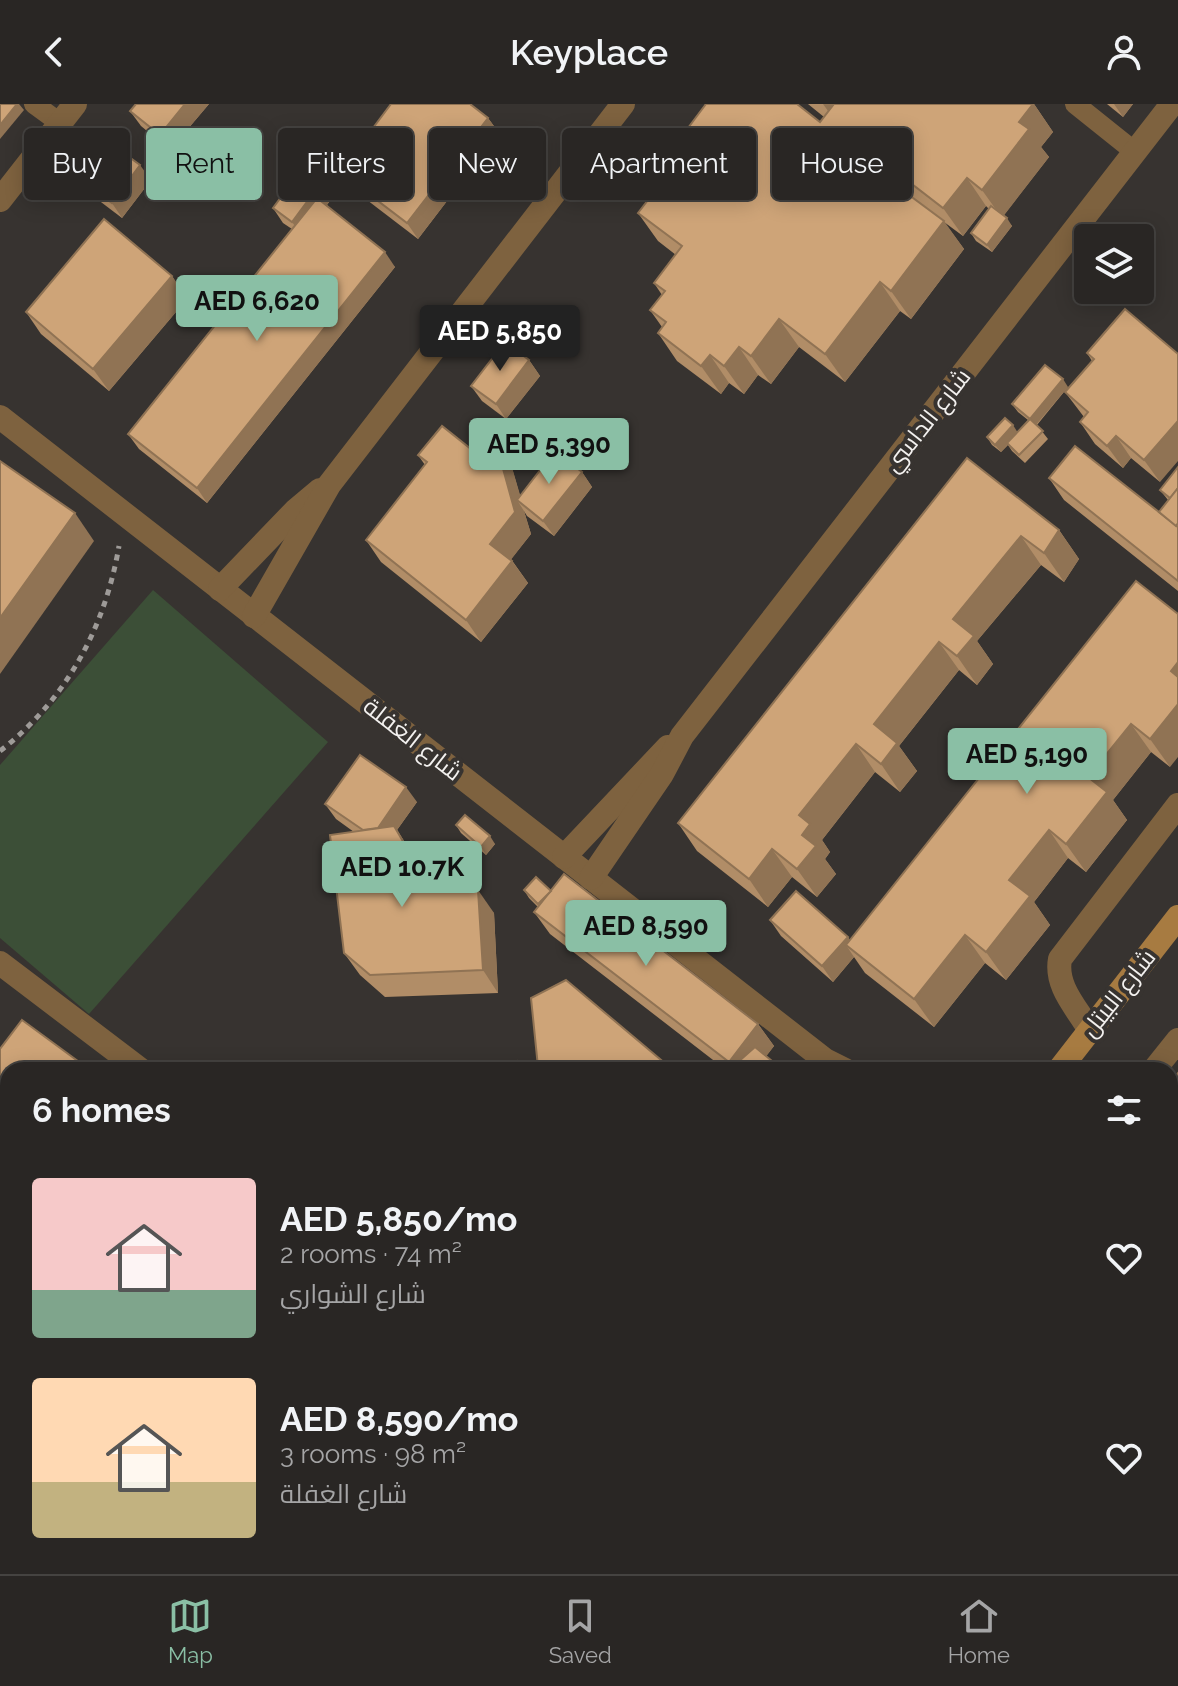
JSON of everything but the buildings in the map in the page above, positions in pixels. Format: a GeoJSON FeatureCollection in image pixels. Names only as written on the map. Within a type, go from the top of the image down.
{"type":"FeatureCollection","features":[{"type":"Feature","properties":{"kind":"street"},"geometry":{"type":"LineString","coordinates":[[254,616],[329,485],[623,104]]}},
{"type":"Feature","properties":{"kind":"street","name":"شارع الداسي"},"geometry":{"type":"LineString","coordinates":[[591,878],[662,774],[682,736],[1172,104]]}},
{"type":"Feature","properties":{"kind":"street"},"geometry":{"type":"LineString","coordinates":[[0,200],[67,113]]}},
{"type":"Feature","properties":{"kind":"street","name":"شارع الغفلة"},"geometry":{"type":"LineString","coordinates":[[0,417],[828,1062]]}},
{"type":"Feature","properties":{"kind":"street"},"geometry":{"type":"LineString","coordinates":[[220,589],[295,511],[329,485]]}},
{"type":"Feature","properties":{"kind":"street","name":"شارع الداسي"},"geometry":{"type":"LineString","coordinates":[[564,857],[649,764],[682,736]]}},
{"type":"Feature","properties":{"kind":"street"},"geometry":{"type":"LineString","coordinates":[[1089,1029],[1062,986],[1060,959],[1178,805]]}},
{"type":"Feature","properties":{"kind":"street","name":"شارع البيتل"},"geometry":{"type":"LineString","coordinates":[[1065,1062],[1178,917]]}},
{"type":"Feature","properties":{"kind":"street"},"geometry":{"type":"LineString","coordinates":[[2,968],[130,1062]]}},
{"type":"Feature","properties":{"kind":"street"},"geometry":{"type":"LineString","coordinates":[[1160,1062],[1178,1040]]}},
{"type":"Feature","properties":{"kind":"lane"},"geometry":{"type":"LineString","coordinates":[[34,104],[67,113]]}},
{"type":"Feature","properties":{"kind":"lane"},"geometry":{"type":"LineString","coordinates":[[1075,104],[1135,152]]}},
{"type":"Feature","properties":{"kind":"path"},"geometry":{"type":"LineString","coordinates":[[0,751],[42,712],[66,683],[85,652],[112,583],[119,547],[121,511]]}},
{"type":"Feature","properties":{"kind":"green space"},"geometry":{"type":"Polygon","coordinates":[[[153,590],[328,742],[89,1014],[0,938],[0,765],[153,590]]]}}]}
